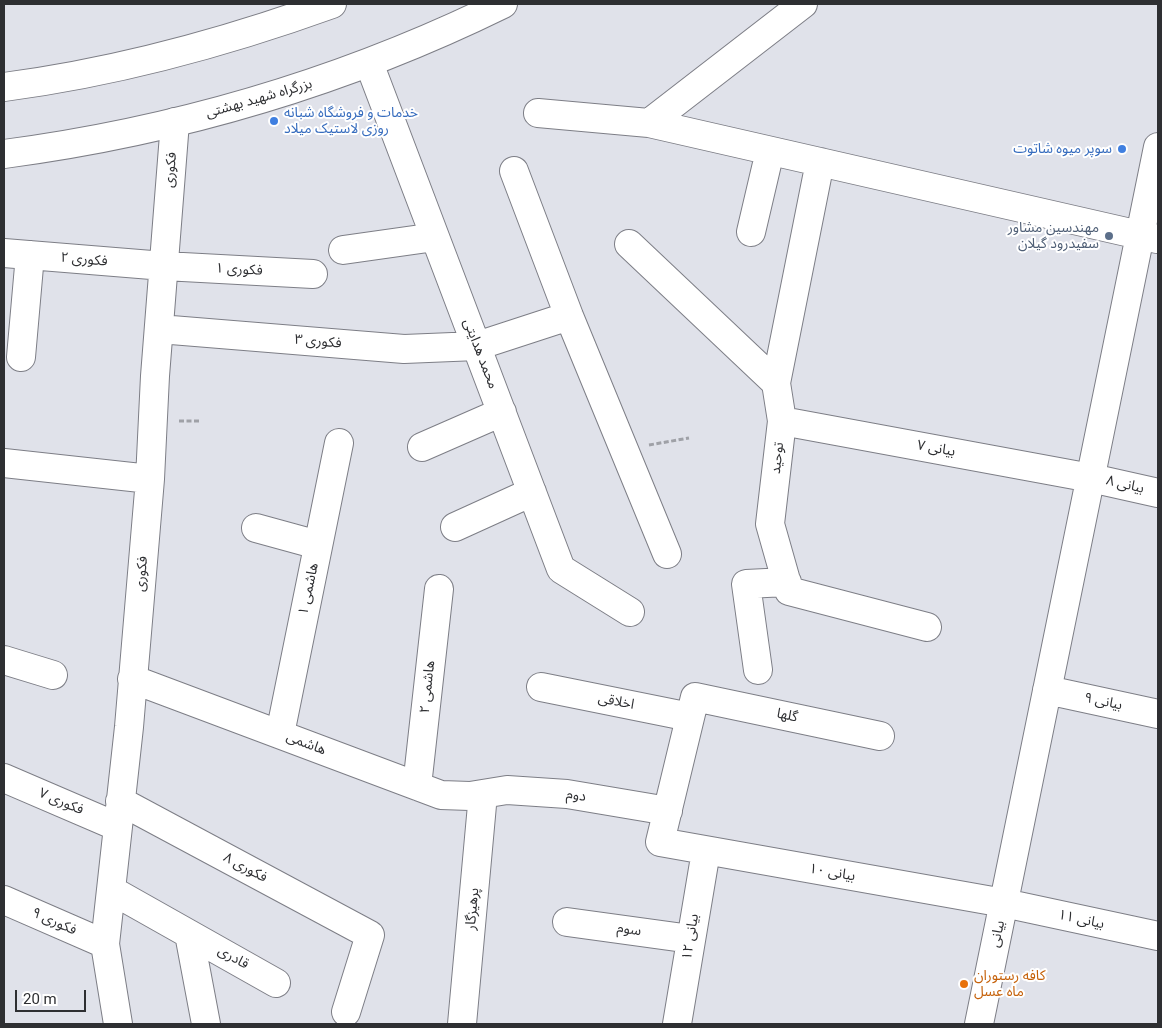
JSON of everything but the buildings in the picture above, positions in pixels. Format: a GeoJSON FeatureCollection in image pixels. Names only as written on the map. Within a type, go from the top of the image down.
{"type":"FeatureCollection","features":[{"type":"Feature","properties":{"kind":"main road"},"geometry":{"type":"LineString","coordinates":[[4,87],[78,76],[156,59],[234,38],[332,4]]}},
{"type":"Feature","properties":{"kind":"main road","name":"بزرگراه شهید بهشتی"},"geometry":{"type":"LineString","coordinates":[[4,154],[65,145],[175,122],[264,99],[370,63],[503,4]]}},
{"type":"Feature","properties":{"kind":"main road"},"geometry":{"type":"LineString","coordinates":[[648,122],[802,4]]}},
{"type":"Feature","properties":{"kind":"main road","name":"محمد هدایتی"},"geometry":{"type":"LineString","coordinates":[[370,63],[561,569],[630,612]]}},
{"type":"Feature","properties":{"kind":"main road"},"geometry":{"type":"LineString","coordinates":[[538,114],[648,122],[1149,237]]}},
{"type":"Feature","properties":{"kind":"main road","name":"فکوری"},"geometry":{"type":"LineString","coordinates":[[118,1024],[105,944],[118,827],[150,480],[159,329],[175,122]]}},
{"type":"Feature","properties":{"kind":"main road","name":"بیانی"},"geometry":{"type":"LineString","coordinates":[[979,1024],[1091,478],[1149,237],[1158,147]]}},
{"type":"Feature","properties":{"kind":"main road"},"geometry":{"type":"LineString","coordinates":[[751,232],[770,150]]}},
{"type":"Feature","properties":{"kind":"main road"},"geometry":{"type":"LineString","coordinates":[[776,383],[820,162]]}},
{"type":"Feature","properties":{"kind":"main road"},"geometry":{"type":"LineString","coordinates":[[514,171],[569,316],[667,554]]}},
{"type":"Feature","properties":{"kind":"main road"},"geometry":{"type":"LineString","coordinates":[[343,250],[435,237]]}},
{"type":"Feature","properties":{"kind":"main road"},"geometry":{"type":"LineString","coordinates":[[629,244],[776,383]]}},
{"type":"Feature","properties":{"kind":"main road"},"geometry":{"type":"LineString","coordinates":[[17,254],[21,357]]}},
{"type":"Feature","properties":{"kind":"main road","name":"فکوری ۲"},"geometry":{"type":"LineString","coordinates":[[17,254],[164,266]]}},
{"type":"Feature","properties":{"kind":"main road","name":"فکوری ۱"},"geometry":{"type":"LineString","coordinates":[[164,266],[313,274]]}},
{"type":"Feature","properties":{"kind":"main road","name":"فکوری ۳"},"geometry":{"type":"LineString","coordinates":[[159,329],[404,349],[477,346],[569,316]]}},
{"type":"Feature","properties":{"kind":"main road","name":"توحید"},"geometry":{"type":"LineString","coordinates":[[776,383],[782,422],[770,524],[787,582]]}},
{"type":"Feature","properties":{"kind":"main road"},"geometry":{"type":"LineString","coordinates":[[422,447],[502,412]]}},
{"type":"Feature","properties":{"kind":"main road","name":"بیانی ۷"},"geometry":{"type":"LineString","coordinates":[[782,422],[1091,478]]}},
{"type":"Feature","properties":{"kind":"main road","name":"هاشمی ۱"},"geometry":{"type":"LineString","coordinates":[[280,734],[339,443]]}},
{"type":"Feature","properties":{"kind":"main road"},"geometry":{"type":"LineString","coordinates":[[4,463],[150,480]]}},
{"type":"Feature","properties":{"kind":"main road","name":"بیانی ۸"},"geometry":{"type":"LineString","coordinates":[[1091,478],[1158,493]]}},
{"type":"Feature","properties":{"kind":"main road"},"geometry":{"type":"LineString","coordinates":[[455,527],[532,492]]}},
{"type":"Feature","properties":{"kind":"main road"},"geometry":{"type":"LineString","coordinates":[[256,528],[318,545]]}},
{"type":"Feature","properties":{"kind":"main road"},"geometry":{"type":"LineString","coordinates":[[758,670],[746,584],[787,582],[790,591],[927,627]]}},
{"type":"Feature","properties":{"kind":"main road","name":"هاشمی ۲"},"geometry":{"type":"LineString","coordinates":[[417,786],[439,589]]}},
{"type":"Feature","properties":{"kind":"main road"},"geometry":{"type":"LineString","coordinates":[[4,660],[53,675]]}},
{"type":"Feature","properties":{"kind":"main road","name":"هاشمی"},"geometry":{"type":"LineString","coordinates":[[132,679],[441,795],[470,796],[483,794]]}},
{"type":"Feature","properties":{"kind":"main road","name":"اخلاقی"},"geometry":{"type":"LineString","coordinates":[[541,687],[692,707]]}},
{"type":"Feature","properties":{"kind":"main road","name":"بیانی ۹"},"geometry":{"type":"LineString","coordinates":[[1047,690],[1158,714]]}},
{"type":"Feature","properties":{"kind":"main road"},"geometry":{"type":"LineString","coordinates":[[668,811],[692,707]]}},
{"type":"Feature","properties":{"kind":"main road","name":"گلها"},"geometry":{"type":"LineString","coordinates":[[692,707],[880,736]]}},
{"type":"Feature","properties":{"kind":"main road","name":"فکوری ۷"},"geometry":{"type":"LineString","coordinates":[[4,778],[118,827]]}},
{"type":"Feature","properties":{"kind":"main road","name":"دوم"},"geometry":{"type":"LineString","coordinates":[[483,794],[507,790],[566,794],[668,811]]}},
{"type":"Feature","properties":{"kind":"main road","name":"پرهیزگار"},"geometry":{"type":"LineString","coordinates":[[462,1024],[483,794]]}},
{"type":"Feature","properties":{"kind":"main road","name":"فکوری ۸"},"geometry":{"type":"LineString","coordinates":[[120,800],[370,935],[346,1012]]}},
{"type":"Feature","properties":{"kind":"main road","name":"بیانی ۱۰"},"geometry":{"type":"LineString","coordinates":[[668,811],[660,842],[1004,903]]}},
{"type":"Feature","properties":{"kind":"main road","name":"بیانی ۱۲"},"geometry":{"type":"LineString","coordinates":[[677,1024],[706,851]]}},
{"type":"Feature","properties":{"kind":"main road","name":"قادری"},"geometry":{"type":"LineString","coordinates":[[111,890],[276,983]]}},
{"type":"Feature","properties":{"kind":"main road","name":"فکوری ۹"},"geometry":{"type":"LineString","coordinates":[[4,900],[105,944]]}},
{"type":"Feature","properties":{"kind":"main road","name":"بیانی ۱۱"},"geometry":{"type":"LineString","coordinates":[[1004,903],[1158,936]]}},
{"type":"Feature","properties":{"kind":"main road","name":"سوم"},"geometry":{"type":"LineString","coordinates":[[566,922],[691,939]]}},
{"type":"Feature","properties":{"kind":"main road"},"geometry":{"type":"LineString","coordinates":[[189,934],[206,1024]]}},
{"type":"Feature","properties":{"kind":"path"},"geometry":{"type":"LineString","coordinates":[[624,449],[689,438]]}},
{"type":"Feature","properties":{"kind":"place","name":"خدمات و فروشگاه شبانه روزی لاستیک میلاد"},"geometry":{"type":"Point","coordinates":[274,121]}},
{"type":"Feature","properties":{"kind":"place","name":"سوپر میوه شاتوت"},"geometry":{"type":"Point","coordinates":[1122,149]}},
{"type":"Feature","properties":{"kind":"place","name":"مهندسین مشاور سفیدرود گیلان"},"geometry":{"type":"Point","coordinates":[1109,236]}},
{"type":"Feature","properties":{"kind":"place","name":"کافه رستوران ماه عسل"},"geometry":{"type":"Point","coordinates":[964,984]}}]}
